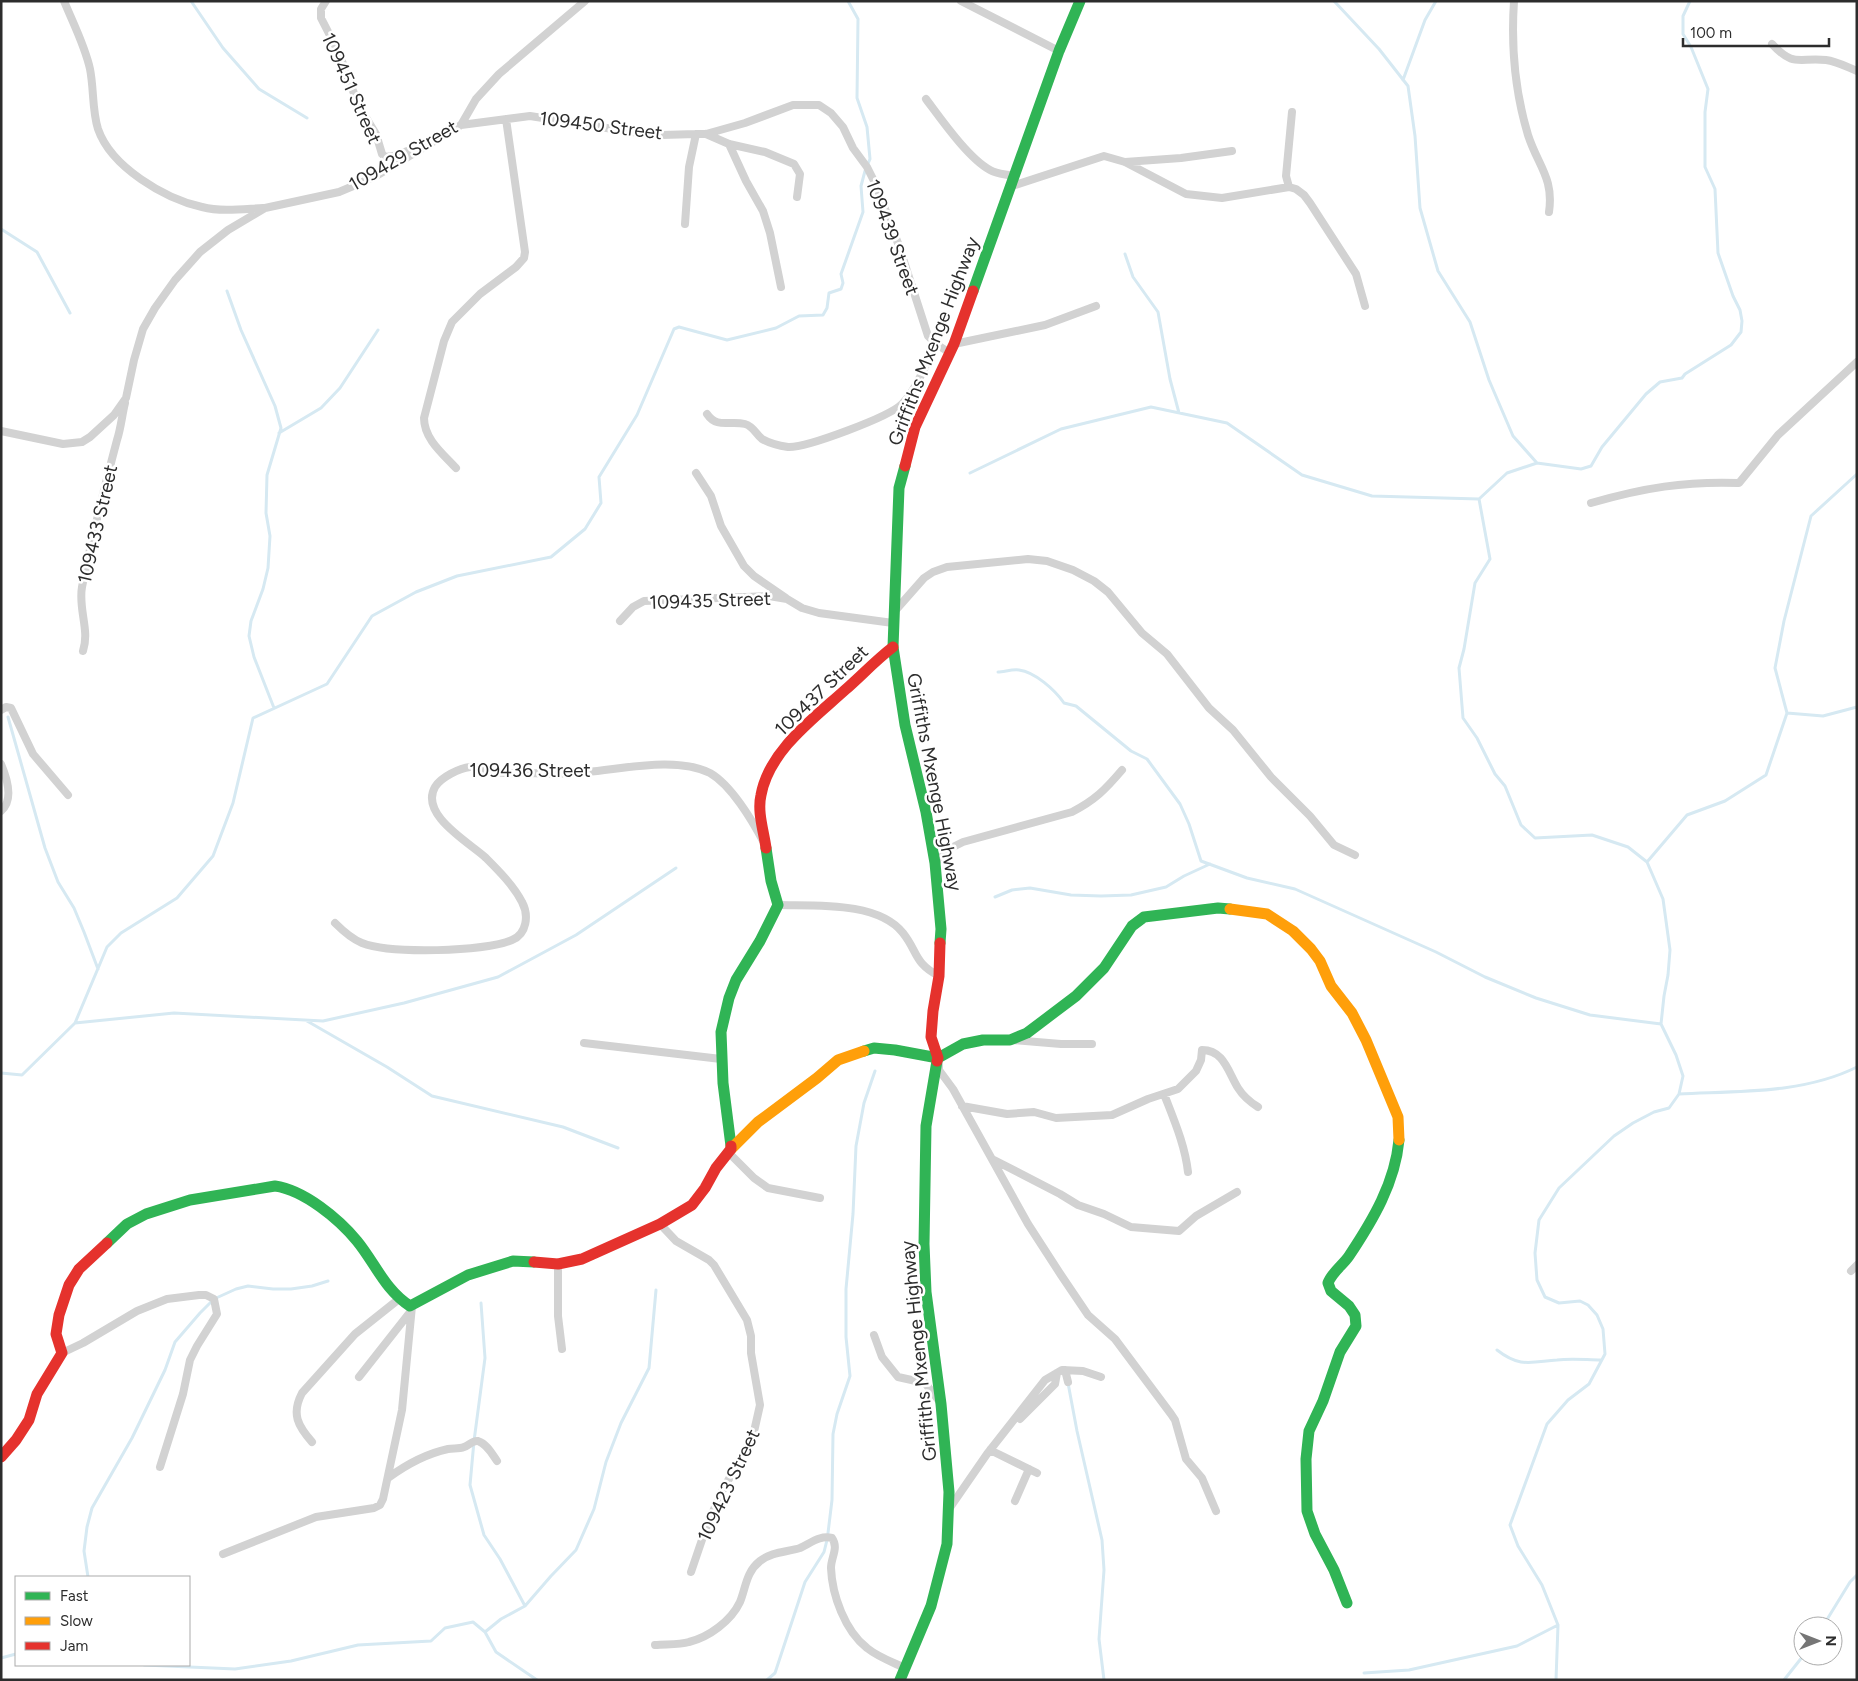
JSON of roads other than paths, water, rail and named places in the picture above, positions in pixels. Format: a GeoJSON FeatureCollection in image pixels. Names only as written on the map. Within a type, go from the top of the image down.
{"type":"FeatureCollection","features":[{"type":"Feature","properties":{"kind":"street"},"geometry":{"type":"LineString","coordinates":[[64,1],[90,67],[99,130],[119,162],[158,190],[190,204],[204,208],[226,210],[265,208]]}},
{"type":"Feature","properties":{"kind":"street","name":"109451 Street"},"geometry":{"type":"LineString","coordinates":[[326,1],[321,9],[321,18],[340,55],[362,111],[376,134],[382,154],[385,157],[392,156],[431,142]]}},
{"type":"Feature","properties":{"kind":"street","name":"109429 Street"},"geometry":{"type":"LineString","coordinates":[[1,431],[50,442],[73,444],[90,438],[114,415],[126,398],[143,329],[175,280],[200,252],[228,230],[265,208],[339,192],[376,176],[461,124],[476,99],[499,74],[585,1]]}},
{"type":"Feature","properties":{"kind":"street"},"geometry":{"type":"LineString","coordinates":[[961,1],[1059,51]]}},
{"type":"Feature","properties":{"kind":"street","name":"Griffiths Mxenge Highway"},"geometry":{"type":"LineString","coordinates":[[900,1680],[931,1606],[947,1544],[949,1509],[941,1404],[926,1292],[924,1244],[926,1126],[938,1058],[931,1037],[939,976],[941,929],[935,863],[926,812],[905,725],[892,647],[899,488],[915,427],[952,348],[1011,181],[1059,51],[1080,1]]}},
{"type":"Feature","properties":{"kind":"street"},"geometry":{"type":"LineString","coordinates":[[1514,1],[1513,44],[1516,78],[1528,135],[1549,183],[1551,200],[1549,212]]}},
{"type":"Feature","properties":{"kind":"street"},"geometry":{"type":"LineString","coordinates":[[1772,44],[1779,52],[1792,60],[1828,60],[1857,71]]}},
{"type":"Feature","properties":{"kind":"street"},"geometry":{"type":"LineString","coordinates":[[926,98],[960,142],[980,162],[989,170],[1011,181],[1104,156],[1125,162],[1186,194],[1222,198],[1289,187],[1300,192],[1310,203],[1356,274],[1365,306]]}},
{"type":"Feature","properties":{"kind":"street","name":"109439 Street"},"geometry":{"type":"LineString","coordinates":[[696,134],[706,134],[745,123],[793,105],[819,105],[831,113],[844,127],[853,148],[867,167],[876,185],[896,238],[928,336],[936,344],[952,348]]}},
{"type":"Feature","properties":{"kind":"street"},"geometry":{"type":"LineString","coordinates":[[1289,187],[1286,176],[1292,112]]}},
{"type":"Feature","properties":{"kind":"street","name":"109450 Street"},"geometry":{"type":"LineString","coordinates":[[461,124],[506,120],[518,117],[536,117],[632,132],[662,135],[696,134]]}},
{"type":"Feature","properties":{"kind":"street"},"geometry":{"type":"LineString","coordinates":[[456,468],[430,439],[424,425],[426,408],[444,342],[452,322],[480,294],[510,272],[524,258],[525,252],[506,120]]}},
{"type":"Feature","properties":{"kind":"street"},"geometry":{"type":"LineString","coordinates":[[685,224],[688,174],[696,134]]}},
{"type":"Feature","properties":{"kind":"street"},"geometry":{"type":"LineString","coordinates":[[706,134],[729,144],[765,152],[794,164],[800,174],[797,197]]}},
{"type":"Feature","properties":{"kind":"street"},"geometry":{"type":"LineString","coordinates":[[729,144],[746,181],[763,211],[770,233],[781,287]]}},
{"type":"Feature","properties":{"kind":"street"},"geometry":{"type":"LineString","coordinates":[[1125,162],[1181,158],[1232,151]]}},
{"type":"Feature","properties":{"kind":"street"},"geometry":{"type":"LineString","coordinates":[[952,348],[1045,325],[1096,306]]}},
{"type":"Feature","properties":{"kind":"street"},"geometry":{"type":"LineString","coordinates":[[707,414],[712,421],[717,423],[745,424],[753,428],[763,439],[778,444],[789,447],[813,444],[885,416],[897,409],[904,403],[914,387],[936,344]]}},
{"type":"Feature","properties":{"kind":"street"},"geometry":{"type":"LineString","coordinates":[[1591,503],[1660,486],[1683,483],[1739,483],[1778,434],[1857,362]]}},
{"type":"Feature","properties":{"kind":"street","name":"109433 Street"},"geometry":{"type":"LineString","coordinates":[[83,651],[86,640],[82,610],[82,588],[98,512],[118,438],[126,398]]}},
{"type":"Feature","properties":{"kind":"street"},"geometry":{"type":"LineString","coordinates":[[696,473],[711,496],[720,526],[747,570],[787,599]]}},
{"type":"Feature","properties":{"kind":"street"},"geometry":{"type":"LineString","coordinates":[[893,619],[924,578],[933,572],[947,567],[1028,559],[1047,561],[1073,570],[1094,581],[1113,598],[1142,633],[1167,654],[1209,708],[1239,737],[1270,777],[1310,816],[1334,845],[1355,855]]}},
{"type":"Feature","properties":{"kind":"street","name":"109435 Street"},"geometry":{"type":"LineString","coordinates":[[620,621],[633,607],[644,600],[757,596],[787,599],[802,608],[819,613],[893,619]]}},
{"type":"Feature","properties":{"kind":"street","name":"109437 Street"},"geometry":{"type":"LineString","coordinates":[[778,905],[772,892],[760,795],[764,783],[788,744],[810,721],[892,647]]}},
{"type":"Feature","properties":{"kind":"street"},"geometry":{"type":"LineString","coordinates":[[1,710],[6,707],[11,708],[33,754],[68,795]]}},
{"type":"Feature","properties":{"kind":"street"},"geometry":{"type":"LineString","coordinates":[[1,764],[8,784],[8,794],[7,804],[1,811]]}},
{"type":"Feature","properties":{"kind":"street","name":"109436 Street"},"geometry":{"type":"LineString","coordinates":[[335,923],[362,943],[376,947],[400,949],[466,949],[512,940],[520,935],[526,920],[526,911],[521,900],[486,858],[443,822],[433,806],[435,786],[457,771],[470,766],[501,772],[544,774],[664,765],[687,766],[711,774],[733,795],[766,844]]}},
{"type":"Feature","properties":{"kind":"street"},"geometry":{"type":"LineString","coordinates":[[935,863],[952,848],[964,842],[1072,812],[1103,793],[1122,770]]}},
{"type":"Feature","properties":{"kind":"street"},"geometry":{"type":"LineString","coordinates":[[820,1198],[768,1188],[754,1178],[729,1150],[720,1032],[736,980],[760,941],[778,905],[845,908],[883,918],[903,933],[922,965],[939,976]]}},
{"type":"Feature","properties":{"kind":"street"},"geometry":{"type":"LineString","coordinates":[[1010,1040],[1027,1034],[1076,996],[1104,968],[1137,921],[1144,917],[1218,908],[1268,914],[1293,931],[1315,955],[1331,986],[1352,1013],[1366,1040],[1398,1117],[1400,1138],[1393,1170],[1383,1198],[1366,1231],[1347,1260],[1334,1272],[1328,1283],[1331,1291],[1349,1306],[1355,1315],[1356,1326],[1340,1352],[1323,1401],[1309,1431],[1306,1459],[1307,1511],[1310,1524],[1334,1570],[1347,1604]]}},
{"type":"Feature","properties":{"kind":"street"},"geometry":{"type":"LineString","coordinates":[[359,1377],[412,1308],[468,1275],[513,1261],[558,1264],[582,1259],[660,1224],[692,1205],[729,1150],[758,1122],[838,1060],[874,1048],[938,1058],[963,1044],[983,1040],[1092,1044]]}},
{"type":"Feature","properties":{"kind":"street"},"geometry":{"type":"LineString","coordinates":[[584,1043],[721,1059]]}},
{"type":"Feature","properties":{"kind":"street"},"geometry":{"type":"LineString","coordinates":[[962,1106],[1008,1114],[1034,1112],[1056,1118],[1090,1118],[1112,1115],[1178,1089],[1196,1071],[1201,1060],[1202,1050],[1210,1050],[1218,1054],[1246,1098],[1258,1108]]}},
{"type":"Feature","properties":{"kind":"street"},"geometry":{"type":"LineString","coordinates":[[938,1058],[939,1070],[953,1090],[994,1160],[1028,1224],[1088,1315],[1115,1339],[1175,1420],[1186,1459],[1202,1478],[1216,1511]]}},
{"type":"Feature","properties":{"kind":"street"},"geometry":{"type":"LineString","coordinates":[[1164,1094],[1180,1136],[1188,1172]]}},
{"type":"Feature","properties":{"kind":"street"},"geometry":{"type":"LineString","coordinates":[[994,1160],[1060,1194],[1078,1206],[1104,1214],[1131,1227],[1179,1231],[1196,1216],[1237,1192]]}},
{"type":"Feature","properties":{"kind":"street"},"geometry":{"type":"LineString","coordinates":[[62,1353],[56,1334],[69,1285],[79,1268],[128,1224],[146,1214],[190,1200],[271,1187],[283,1187],[302,1195],[337,1220],[357,1241],[399,1300],[412,1308]]}},
{"type":"Feature","properties":{"kind":"street","name":"109423 Street"},"geometry":{"type":"LineString","coordinates":[[660,1224],[676,1241],[709,1260],[714,1265],[747,1320],[751,1336],[752,1359],[760,1405],[753,1436],[720,1495],[691,1572]]}},
{"type":"Feature","properties":{"kind":"street"},"geometry":{"type":"LineString","coordinates":[[558,1264],[558,1316],[562,1348]]}},
{"type":"Feature","properties":{"kind":"street"},"geometry":{"type":"LineString","coordinates":[[1,1456],[16,1440],[29,1420],[37,1394],[62,1353],[83,1343],[137,1311],[167,1299],[199,1294],[206,1295],[214,1300],[217,1314],[190,1360],[183,1394],[160,1467]]}},
{"type":"Feature","properties":{"kind":"street"},"geometry":{"type":"LineString","coordinates":[[312,1442],[298,1422],[298,1401],[302,1393],[355,1334],[399,1300]]}},
{"type":"Feature","properties":{"kind":"street"},"geometry":{"type":"LineString","coordinates":[[223,1554],[316,1517],[374,1508],[380,1504],[388,1478],[403,1401],[412,1308]]}},
{"type":"Feature","properties":{"kind":"street"},"geometry":{"type":"LineString","coordinates":[[874,1335],[882,1357],[898,1377],[925,1383],[941,1404]]}},
{"type":"Feature","properties":{"kind":"street"},"geometry":{"type":"LineString","coordinates":[[1061,1372],[1068,1382]]}},
{"type":"Feature","properties":{"kind":"street"},"geometry":{"type":"LineString","coordinates":[[949,1509],[991,1448],[1045,1380],[1061,1372],[1083,1372],[1101,1377]]}},
{"type":"Feature","properties":{"kind":"street"},"geometry":{"type":"LineString","coordinates":[[388,1478],[421,1457],[465,1447],[474,1441],[479,1441],[489,1448],[497,1461]]}},
{"type":"Feature","properties":{"kind":"street"},"geometry":{"type":"LineString","coordinates":[[991,1448],[1037,1473]]}},
{"type":"Feature","properties":{"kind":"street"},"geometry":{"type":"LineString","coordinates":[[1015,1501],[1029,1470]]}},
{"type":"Feature","properties":{"kind":"street"},"geometry":{"type":"LineString","coordinates":[[655,1645],[688,1642],[711,1633],[730,1616],[739,1603],[746,1580],[759,1561],[767,1556],[799,1548],[824,1536],[832,1538],[835,1544],[831,1565],[834,1588],[842,1611],[855,1636],[874,1653],[905,1668]]}},
{"type":"Feature","properties":{"kind":"waterway"},"geometry":{"type":"LineString","coordinates":[[191,1],[223,48],[259,89],[307,118]]}},
{"type":"Feature","properties":{"kind":"waterway"},"geometry":{"type":"LineString","coordinates":[[1,1073],[22,1075],[75,1023],[107,947],[121,933],[177,898],[213,856],[233,803],[253,718],[327,684],[372,616],[416,592],[457,576],[551,557],[585,529],[601,503],[599,477],[637,415],[674,329],[679,327],[727,340],[776,328],[799,316],[823,315],[827,308],[829,293],[841,289],[843,283],[841,274],[863,212],[861,186],[870,159],[867,127],[857,98],[858,19],[848,1]]}},
{"type":"Feature","properties":{"kind":"waterway"},"geometry":{"type":"LineString","coordinates":[[1334,1],[1379,49],[1408,86],[1415,136],[1420,208],[1438,271],[1470,322],[1489,380],[1513,436],[1537,463]]}},
{"type":"Feature","properties":{"kind":"waterway"},"geometry":{"type":"LineString","coordinates":[[1403,80],[1425,20],[1436,1]]}},
{"type":"Feature","properties":{"kind":"waterway"},"geometry":{"type":"LineString","coordinates":[[1556,1680],[1558,1625],[1542,1585],[1518,1546],[1510,1525],[1547,1424],[1568,1400],[1589,1384],[1605,1354],[1603,1329],[1597,1315],[1588,1305],[1580,1301],[1559,1303],[1545,1297],[1537,1280],[1535,1253],[1539,1220],[1559,1188],[1614,1136],[1654,1112],[1669,1108],[1679,1094],[1683,1076],[1676,1055],[1661,1024],[1670,950],[1663,899],[1647,862],[1628,847],[1592,835],[1535,838],[1521,825],[1505,786],[1495,774],[1477,738],[1463,718],[1459,668],[1475,583],[1490,559],[1479,499],[1507,473],[1537,463],[1581,469],[1591,466],[1602,447],[1646,394],[1660,382],[1682,378],[1685,374],[1731,345],[1741,332],[1740,310],[1718,253],[1715,189],[1705,167],[1705,112],[1708,89],[1691,47],[1683,34],[1683,16],[1690,1]]}},
{"type":"Feature","properties":{"kind":"waterway"},"geometry":{"type":"LineString","coordinates":[[1,229],[37,252],[70,313]]}},
{"type":"Feature","properties":{"kind":"waterway"},"geometry":{"type":"LineString","coordinates":[[1125,254],[1133,277],[1158,312],[1170,379],[1179,413]]}},
{"type":"Feature","properties":{"kind":"waterway"},"geometry":{"type":"LineString","coordinates":[[227,291],[241,330],[275,406],[281,428],[267,475],[266,513],[270,536],[268,568],[263,589],[251,621],[249,636],[254,657],[274,708]]}},
{"type":"Feature","properties":{"kind":"waterway"},"geometry":{"type":"LineString","coordinates":[[279,433],[321,408],[340,388],[378,330]]}},
{"type":"Feature","properties":{"kind":"waterway"},"geometry":{"type":"LineString","coordinates":[[970,473],[1061,429],[1151,407],[1227,423],[1302,475],[1372,496],[1479,499]]}},
{"type":"Feature","properties":{"kind":"waterway"},"geometry":{"type":"LineString","coordinates":[[1647,862],[1687,815],[1725,801],[1766,775],[1787,713],[1775,668],[1784,621],[1811,516],[1857,474]]}},
{"type":"Feature","properties":{"kind":"waterway"},"geometry":{"type":"LineString","coordinates":[[998,672],[1019,670],[1032,674],[1050,687],[1064,703],[1076,706],[1131,751],[1147,759],[1180,804],[1189,824],[1201,861],[1247,878],[1295,889],[1436,952],[1485,977],[1536,998],[1590,1015],[1661,1024]]}},
{"type":"Feature","properties":{"kind":"waterway"},"geometry":{"type":"LineString","coordinates":[[1787,713],[1823,716],[1857,707]]}},
{"type":"Feature","properties":{"kind":"waterway"},"geometry":{"type":"LineString","coordinates":[[8,717],[45,848],[58,882],[74,908],[98,969]]}},
{"type":"Feature","properties":{"kind":"waterway"},"geometry":{"type":"LineString","coordinates":[[995,897],[1012,890],[1030,888],[1071,895],[1131,895],[1166,887],[1210,864]]}},
{"type":"Feature","properties":{"kind":"waterway"},"geometry":{"type":"LineString","coordinates":[[75,1023],[174,1013],[323,1021],[404,1003],[498,977],[576,935],[676,868]]}},
{"type":"Feature","properties":{"kind":"waterway"},"geometry":{"type":"LineString","coordinates":[[307,1021],[387,1067],[432,1096],[563,1127],[618,1148]]}},
{"type":"Feature","properties":{"kind":"waterway"},"geometry":{"type":"LineString","coordinates":[[1679,1094],[1770,1090],[1793,1087],[1836,1076],[1857,1067]]}},
{"type":"Feature","properties":{"kind":"waterway"},"geometry":{"type":"LineString","coordinates":[[828,1533],[832,1500],[833,1434],[837,1414],[850,1376],[846,1337],[846,1289],[853,1214],[856,1146],[864,1103],[875,1071]]}},
{"type":"Feature","properties":{"kind":"waterway"},"geometry":{"type":"LineString","coordinates":[[88,1576],[84,1551],[92,1508],[132,1438],[165,1370],[175,1342],[214,1299],[236,1289],[248,1286],[291,1289],[312,1286],[328,1281]]}},
{"type":"Feature","properties":{"kind":"waterway"},"geometry":{"type":"LineString","coordinates":[[485,1632],[501,1619],[525,1606],[576,1550],[594,1509],[606,1462],[621,1423],[649,1368],[656,1290]]}},
{"type":"Feature","properties":{"kind":"waterway"},"geometry":{"type":"LineString","coordinates":[[481,1303],[485,1358],[470,1485],[484,1535],[500,1559],[525,1606]]}},
{"type":"Feature","properties":{"kind":"waterway"},"geometry":{"type":"LineString","coordinates":[[1497,1350],[1519,1362],[1568,1359],[1601,1360]]}},
{"type":"Feature","properties":{"kind":"waterway"},"geometry":{"type":"LineString","coordinates":[[1068,1383],[1102,1540],[1104,1570],[1099,1639],[1104,1680]]}},
{"type":"Feature","properties":{"kind":"waterway"},"geometry":{"type":"LineString","coordinates":[[767,1680],[775,1673],[805,1582],[824,1552],[827,1540]]}},
{"type":"Feature","properties":{"kind":"waterway"},"geometry":{"type":"LineString","coordinates":[[1829,1616],[1850,1582],[1857,1575]]}},
{"type":"Feature","properties":{"kind":"waterway"},"geometry":{"type":"LineString","coordinates":[[167,1666],[235,1669],[291,1661],[358,1645],[431,1641],[445,1628],[473,1622],[485,1632],[496,1652],[537,1680]]}},
{"type":"Feature","properties":{"kind":"waterway"},"geometry":{"type":"LineString","coordinates":[[1364,1673],[1409,1670],[1517,1646],[1558,1625]]}},
{"type":"Feature","properties":{"kind":"waterway"},"geometry":{"type":"LineString","coordinates":[[1,1658],[15,1654]]}},
{"type":"Feature","properties":{"kind":"waterway"},"geometry":{"type":"LineString","coordinates":[[1784,1680],[1795,1666]]}}]}
